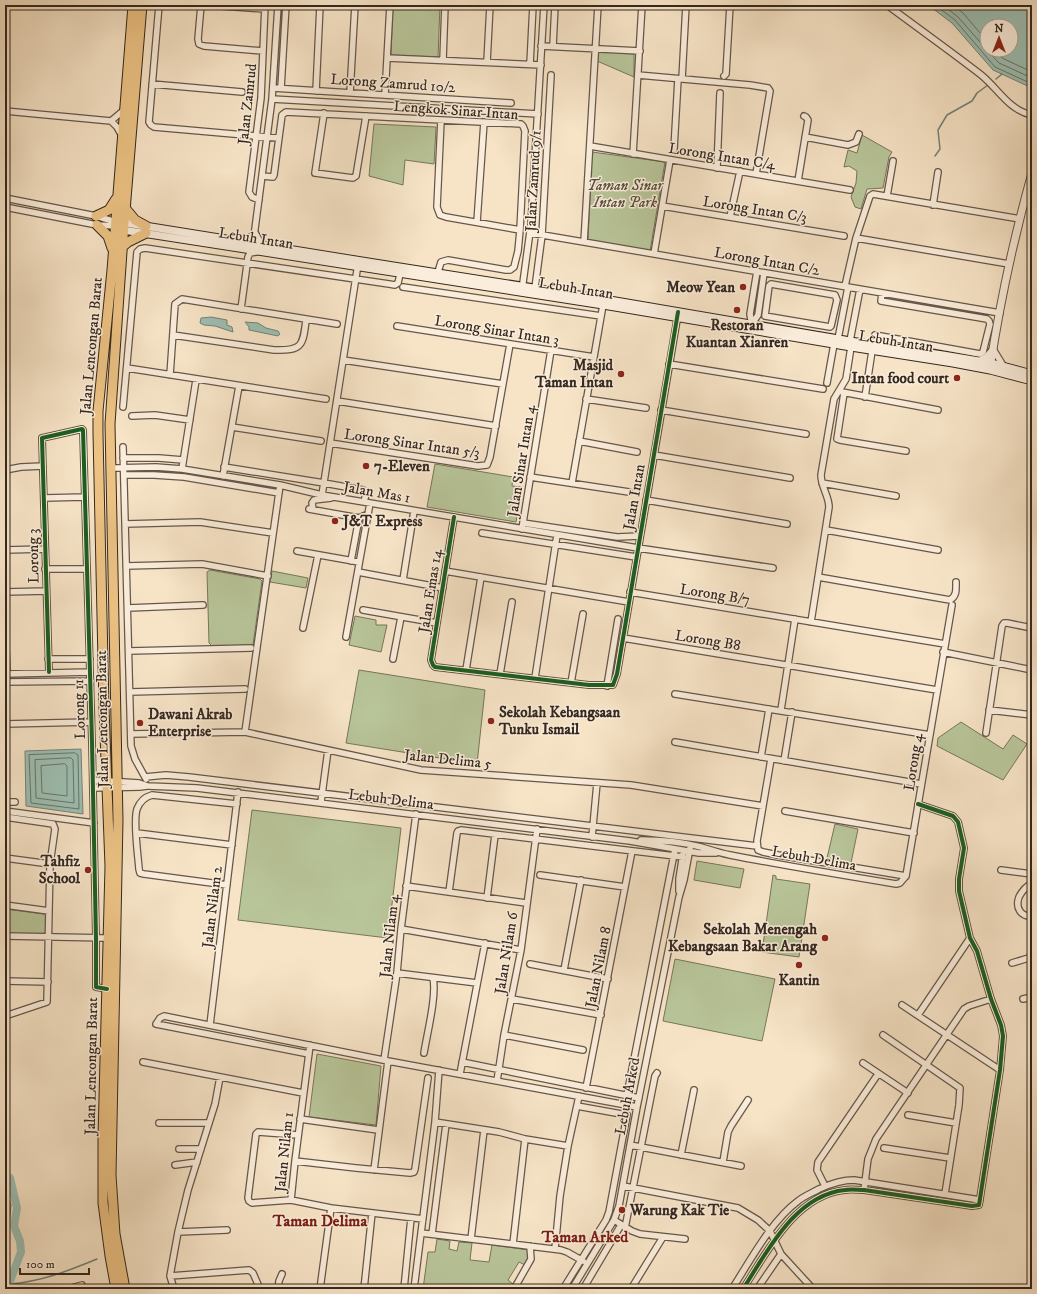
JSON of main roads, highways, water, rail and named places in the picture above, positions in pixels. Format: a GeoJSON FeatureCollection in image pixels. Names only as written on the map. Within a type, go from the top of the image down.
{"type":"FeatureCollection","features":[{"type":"Feature","properties":{"kind":"highway","name":"Jalan Lencongan Barat"},"geometry":{"type":"LineString","coordinates":[[124,1289],[115,1234],[111,1176],[117,917],[117,784],[110,424],[122,247],[118,195],[133,5]]}},
{"type":"Feature","properties":{"kind":"highway","name":"Jalan Lencongan Barat"},"geometry":{"type":"LineString","coordinates":[[116,1289],[103,1202],[106,989],[110,866],[98,411],[113,253],[125,208],[142,5]]}},
{"type":"Feature","properties":{"kind":"highway"},"geometry":{"type":"LineString","coordinates":[[113,253],[108,236],[97,220],[109,210],[118,195]]}},
{"type":"Feature","properties":{"kind":"highway"},"geometry":{"type":"LineString","coordinates":[[122,247],[146,229],[135,220],[125,208]]}},
{"type":"Feature","properties":{"kind":"main road"},"geometry":{"type":"LineString","coordinates":[[990,367],[1009,264],[1032,173]]}},
{"type":"Feature","properties":{"kind":"main road","name":"Lebuh Intan"},"geometry":{"type":"LineString","coordinates":[[120,225],[242,246],[256,252],[438,272],[603,305],[678,315]]}},
{"type":"Feature","properties":{"kind":"main road"},"geometry":{"type":"LineString","coordinates":[[242,246],[255,234],[261,245]]}},
{"type":"Feature","properties":{"kind":"main road","name":"Lebuh Intan"},"geometry":{"type":"LineString","coordinates":[[242,246],[253,244],[261,245],[358,264],[400,274],[523,289],[535,288],[678,315],[953,363],[1004,367],[1032,374]]}},
{"type":"Feature","properties":{"kind":"main road","name":"Lebuh Intan"},"geometry":{"type":"LineString","coordinates":[[873,348],[943,355],[979,361],[990,367],[1032,381]]}},
{"type":"Feature","properties":{"kind":"main road"},"geometry":{"type":"LineString","coordinates":[[943,355],[944,359],[953,363]]}},
{"type":"Feature","properties":{"kind":"water"},"geometry":{"type":"Polygon","coordinates":[[[928,5],[1032,5],[1032,88],[993,70],[983,58],[1019,58],[1019,18],[979,18],[979,54],[952,23],[928,5]]]}},
{"type":"Feature","properties":{"kind":"water"},"geometry":{"type":"Polygon","coordinates":[[[211,317],[227,320],[227,325],[232,327],[233,332],[200,323],[201,318],[211,317]]]}},
{"type":"Feature","properties":{"kind":"water"},"geometry":{"type":"Polygon","coordinates":[[[245,322],[258,323],[266,328],[278,331],[280,334],[278,336],[249,330],[249,327],[245,322]]]}},
{"type":"Feature","properties":{"kind":"water"},"geometry":{"type":"Polygon","coordinates":[[[81,749],[83,814],[26,806],[25,751],[81,749]]]}},
{"type":"Feature","properties":{"kind":"waterway"},"geometry":{"type":"LineString","coordinates":[[996,79],[1002,74]]}},
{"type":"Feature","properties":{"kind":"waterway"},"geometry":{"type":"LineString","coordinates":[[935,156],[940,149],[938,130],[947,115],[972,101],[977,93],[988,85]]}},
{"type":"Feature","properties":{"kind":"waterway"},"geometry":{"type":"LineString","coordinates":[[5,1175],[10,1178],[17,1208],[14,1226],[20,1241],[21,1252],[9,1284],[11,1289]]}},
{"type":"Feature","properties":{"kind":"waterway"},"geometry":{"type":"LineString","coordinates":[[9,1284],[32,1281],[65,1272],[97,1259]]}},
{"type":"Feature","properties":{"kind":"place","name":"Meow Yean"},"geometry":{"type":"Point","coordinates":[743,287]}},
{"type":"Feature","properties":{"kind":"place","name":"Restoran Kuantan Xianren"},"geometry":{"type":"Point","coordinates":[737,310]}},
{"type":"Feature","properties":{"kind":"place","name":"Masjid Taman Intan"},"geometry":{"type":"Point","coordinates":[621,374]}},
{"type":"Feature","properties":{"kind":"place","name":"Intan food court"},"geometry":{"type":"Point","coordinates":[957,378]}},
{"type":"Feature","properties":{"kind":"place","name":"7-Eleven"},"geometry":{"type":"Point","coordinates":[366,466]}},
{"type":"Feature","properties":{"kind":"place","name":"J&T Express"},"geometry":{"type":"Point","coordinates":[335,521]}},
{"type":"Feature","properties":{"kind":"place","name":"Sekolah Kebangsaan Tunku Ismail"},"geometry":{"type":"Point","coordinates":[491,721]}},
{"type":"Feature","properties":{"kind":"place","name":"Dawani Akrab Enterprise"},"geometry":{"type":"Point","coordinates":[140,723]}},
{"type":"Feature","properties":{"kind":"place","name":"Tahfiz School"},"geometry":{"type":"Point","coordinates":[88,870]}},
{"type":"Feature","properties":{"kind":"place","name":"Sekolah Menengah Kebangsaan Bakar Arang"},"geometry":{"type":"Point","coordinates":[825,938]}},
{"type":"Feature","properties":{"kind":"place","name":"Kantin"},"geometry":{"type":"Point","coordinates":[799,965]}},
{"type":"Feature","properties":{"kind":"place","name":"Warung Kak Tie"},"geometry":{"type":"Point","coordinates":[622,1210]}},
{"type":"Feature","properties":{"kind":"district","name":"Taman Delima"},"geometry":{"type":"Point","coordinates":[320,1220]}},
{"type":"Feature","properties":{"kind":"district","name":"Taman Arked"},"geometry":{"type":"Point","coordinates":[585,1236]}},
{"type":"Feature","properties":{"kind":"park label","name":"Taman Sinar Intan Park"},"geometry":{"type":"Point","coordinates":[625,194]}}]}
